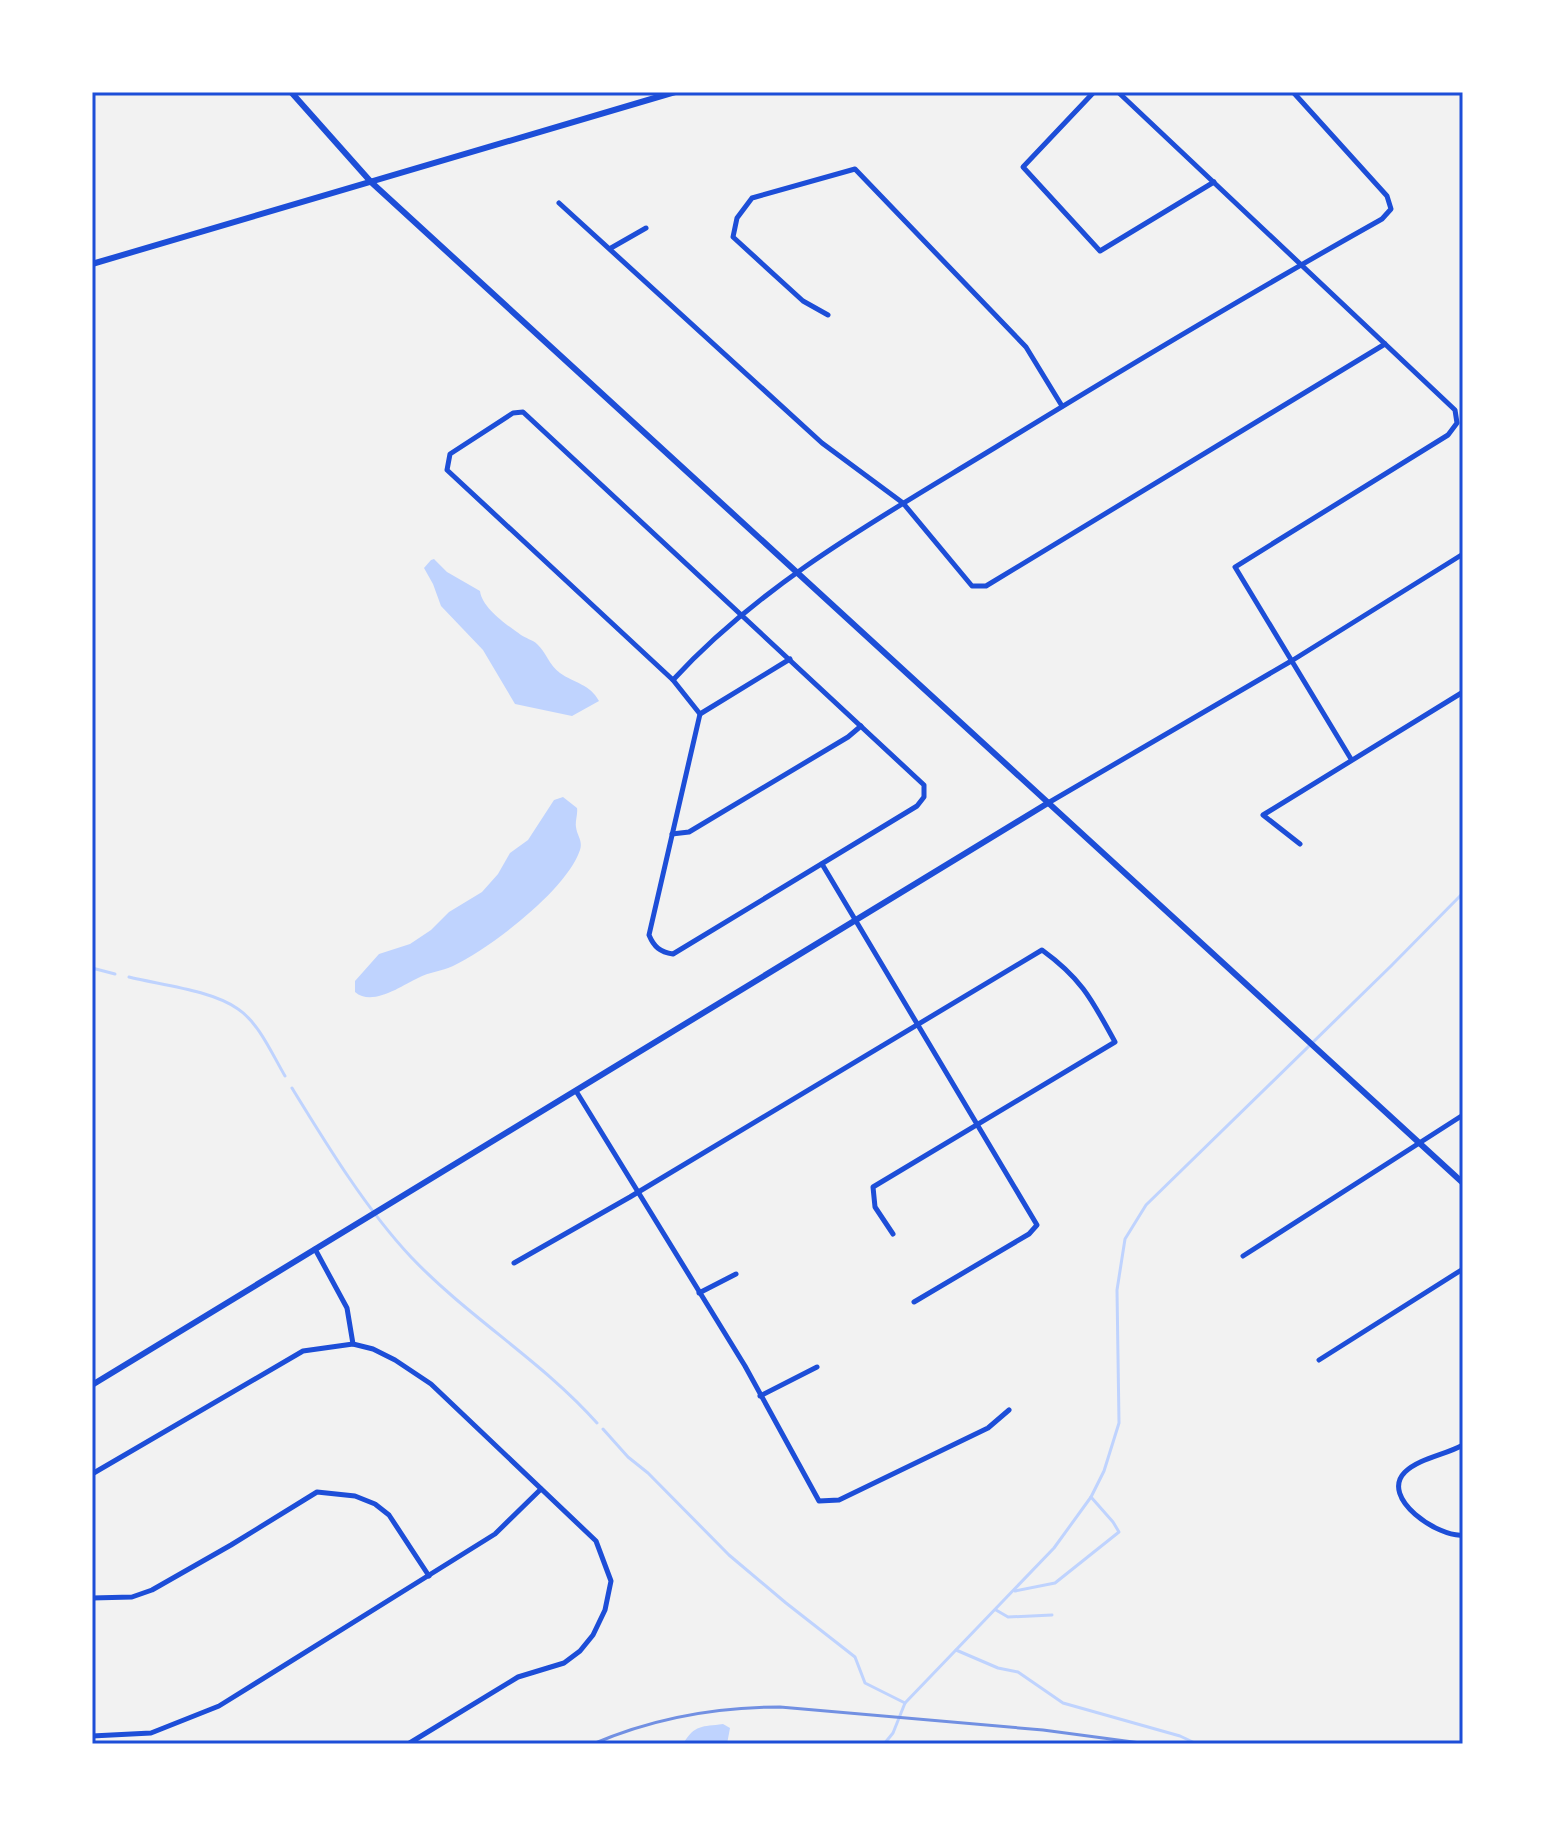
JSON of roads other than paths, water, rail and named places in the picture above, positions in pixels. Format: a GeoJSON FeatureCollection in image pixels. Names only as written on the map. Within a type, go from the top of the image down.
{"type":"FeatureCollection","features":[{"type":"Feature","properties":{"kind":"street"},"geometry":{"type":"LineString","coordinates":[[291,92],[371,182],[1463,1183]]}},
{"type":"Feature","properties":{"kind":"street"},"geometry":{"type":"LineString","coordinates":[[92,264],[675,92]]}},
{"type":"Feature","properties":{"kind":"street"},"geometry":{"type":"LineString","coordinates":[[1094,92],[1023,167],[1100,251],[1214,182]]}},
{"type":"Feature","properties":{"kind":"street"},"geometry":{"type":"LineString","coordinates":[[1118,92],[1455,410],[1457,423],[1448,435],[1235,567],[1351,759]]}},
{"type":"Feature","properties":{"kind":"street"},"geometry":{"type":"LineString","coordinates":[[673,680],[694,657],[794,572],[1062,406],[1382,219],[1391,209],[1387,196],[1293,92]]}},
{"type":"Feature","properties":{"kind":"street"},"geometry":{"type":"LineString","coordinates":[[828,315],[803,301],[733,237],[737,218],[752,198],[855,169],[1026,347],[1062,406]]}},
{"type":"Feature","properties":{"kind":"street"},"geometry":{"type":"LineString","coordinates":[[559,203],[822,443],[903,503],[972,586],[986,586],[1385,344]]}},
{"type":"Feature","properties":{"kind":"street"},"geometry":{"type":"LineString","coordinates":[[611,248],[646,228]]}},
{"type":"Feature","properties":{"kind":"street"},"geometry":{"type":"LineString","coordinates":[[700,714],[673,680],[447,470],[450,454],[513,413],[523,412],[790,659],[924,785],[924,797],[917,806],[673,954],[663,952],[653,945],[649,935],[700,714],[790,659]]}},
{"type":"Feature","properties":{"kind":"street"},"geometry":{"type":"LineString","coordinates":[[92,1385],[1048,803],[1293,660],[1463,554]]}},
{"type":"Feature","properties":{"kind":"street"},"geometry":{"type":"LineString","coordinates":[[1300,844],[1263,815],[1463,692]]}},
{"type":"Feature","properties":{"kind":"street"},"geometry":{"type":"LineString","coordinates":[[672,834],[689,832],[848,737],[861,726]]}},
{"type":"Feature","properties":{"kind":"street"},"geometry":{"type":"LineString","coordinates":[[822,864],[1037,1225],[1029,1234],[914,1302]]}},
{"type":"Feature","properties":{"kind":"street"},"geometry":{"type":"LineString","coordinates":[[514,1263],[1042,950],[1061,963],[1087,991],[1115,1042],[873,1187],[875,1207],[893,1234]]}},
{"type":"Feature","properties":{"kind":"street"},"geometry":{"type":"LineString","coordinates":[[576,1091],[745,1366],[819,1501],[839,1500],[988,1428],[1009,1410]]}},
{"type":"Feature","properties":{"kind":"street"},"geometry":{"type":"LineString","coordinates":[[1243,1256],[1463,1115]]}},
{"type":"Feature","properties":{"kind":"street"},"geometry":{"type":"LineString","coordinates":[[315,1249],[347,1308],[353,1344]]}},
{"type":"Feature","properties":{"kind":"street"},"geometry":{"type":"LineString","coordinates":[[1319,1360],[1463,1269]]}},
{"type":"Feature","properties":{"kind":"street"},"geometry":{"type":"LineString","coordinates":[[699,1293],[736,1274]]}},
{"type":"Feature","properties":{"kind":"street"},"geometry":{"type":"LineString","coordinates":[[92,1474],[303,1351],[353,1344],[373,1349],[423,1377],[596,1541],[611,1581],[605,1610],[593,1635],[564,1663],[518,1677],[408,1744]]}},
{"type":"Feature","properties":{"kind":"street"},"geometry":{"type":"LineString","coordinates":[[760,1396],[817,1367]]}},
{"type":"Feature","properties":{"kind":"street"},"geometry":{"type":"LineString","coordinates":[[1463,1445],[1422,1462],[1403,1474],[1398,1487],[1404,1503],[1430,1525],[1454,1536],[1463,1535]]}},
{"type":"Feature","properties":{"kind":"street"},"geometry":{"type":"LineString","coordinates":[[92,1736],[151,1733],[219,1706],[495,1534],[541,1489]]}},
{"type":"Feature","properties":{"kind":"street"},"geometry":{"type":"LineString","coordinates":[[92,1598],[132,1597],[152,1590],[317,1492],[355,1496],[375,1504],[389,1515],[429,1576]]}},
{"type":"Feature","properties":{"kind":"water"},"geometry":{"type":"Polygon","coordinates":[[[434,559],[447,572],[480,591],[485,604],[496,616],[540,647],[556,670],[586,687],[599,701],[572,716],[515,704],[483,650],[441,606],[424,568],[434,559]]]}},
{"type":"Feature","properties":{"kind":"water"},"geometry":{"type":"Polygon","coordinates":[[[563,797],[577,808],[576,827],[581,847],[559,883],[525,917],[453,966],[378,996],[362,996],[355,992],[355,981],[379,954],[410,944],[431,930],[449,912],[482,892],[498,874],[510,853],[528,840],[554,800],[563,797]]]}},
{"type":"Feature","properties":{"kind":"water"},"geometry":{"type":"Polygon","coordinates":[[[723,1724],[730,1728],[727,1744],[683,1744],[695,1730],[723,1724]]]}},
{"type":"Feature","properties":{"kind":"waterway"},"geometry":{"type":"LineString","coordinates":[[884,1744],[893,1733],[905,1703],[1054,1548],[1091,1497],[1104,1471],[1119,1423],[1117,1290],[1125,1239],[1146,1205],[1463,893]]}},
{"type":"Feature","properties":{"kind":"waterway"},"geometry":{"type":"LineString","coordinates":[[92,968],[115,974]]}},
{"type":"Feature","properties":{"kind":"waterway"},"geometry":{"type":"LineString","coordinates":[[129,977],[227,1002],[246,1015],[259,1031],[285,1076]]}},
{"type":"Feature","properties":{"kind":"waterway"},"geometry":{"type":"LineString","coordinates":[[292,1088],[363,1197],[411,1257],[457,1300],[553,1379],[597,1423]]}},
{"type":"Feature","properties":{"kind":"waterway"},"geometry":{"type":"LineString","coordinates":[[603,1429],[729,1555],[855,1657],[865,1683],[905,1703]]}},
{"type":"Feature","properties":{"kind":"waterway"},"geometry":{"type":"LineString","coordinates":[[1015,1591],[1055,1583],[1119,1532],[1091,1497]]}},
{"type":"Feature","properties":{"kind":"waterway"},"geometry":{"type":"LineString","coordinates":[[996,1610],[1008,1617],[1052,1615]]}},
{"type":"Feature","properties":{"kind":"waterway"},"geometry":{"type":"LineString","coordinates":[[956,1650],[998,1668],[1018,1672],[1063,1703],[1180,1736],[1197,1744]]}},
{"type":"Feature","properties":{"kind":"railway"},"geometry":{"type":"LineString","coordinates":[[593,1744],[684,1716],[732,1709],[780,1707],[1043,1730],[1148,1744]]}}]}
